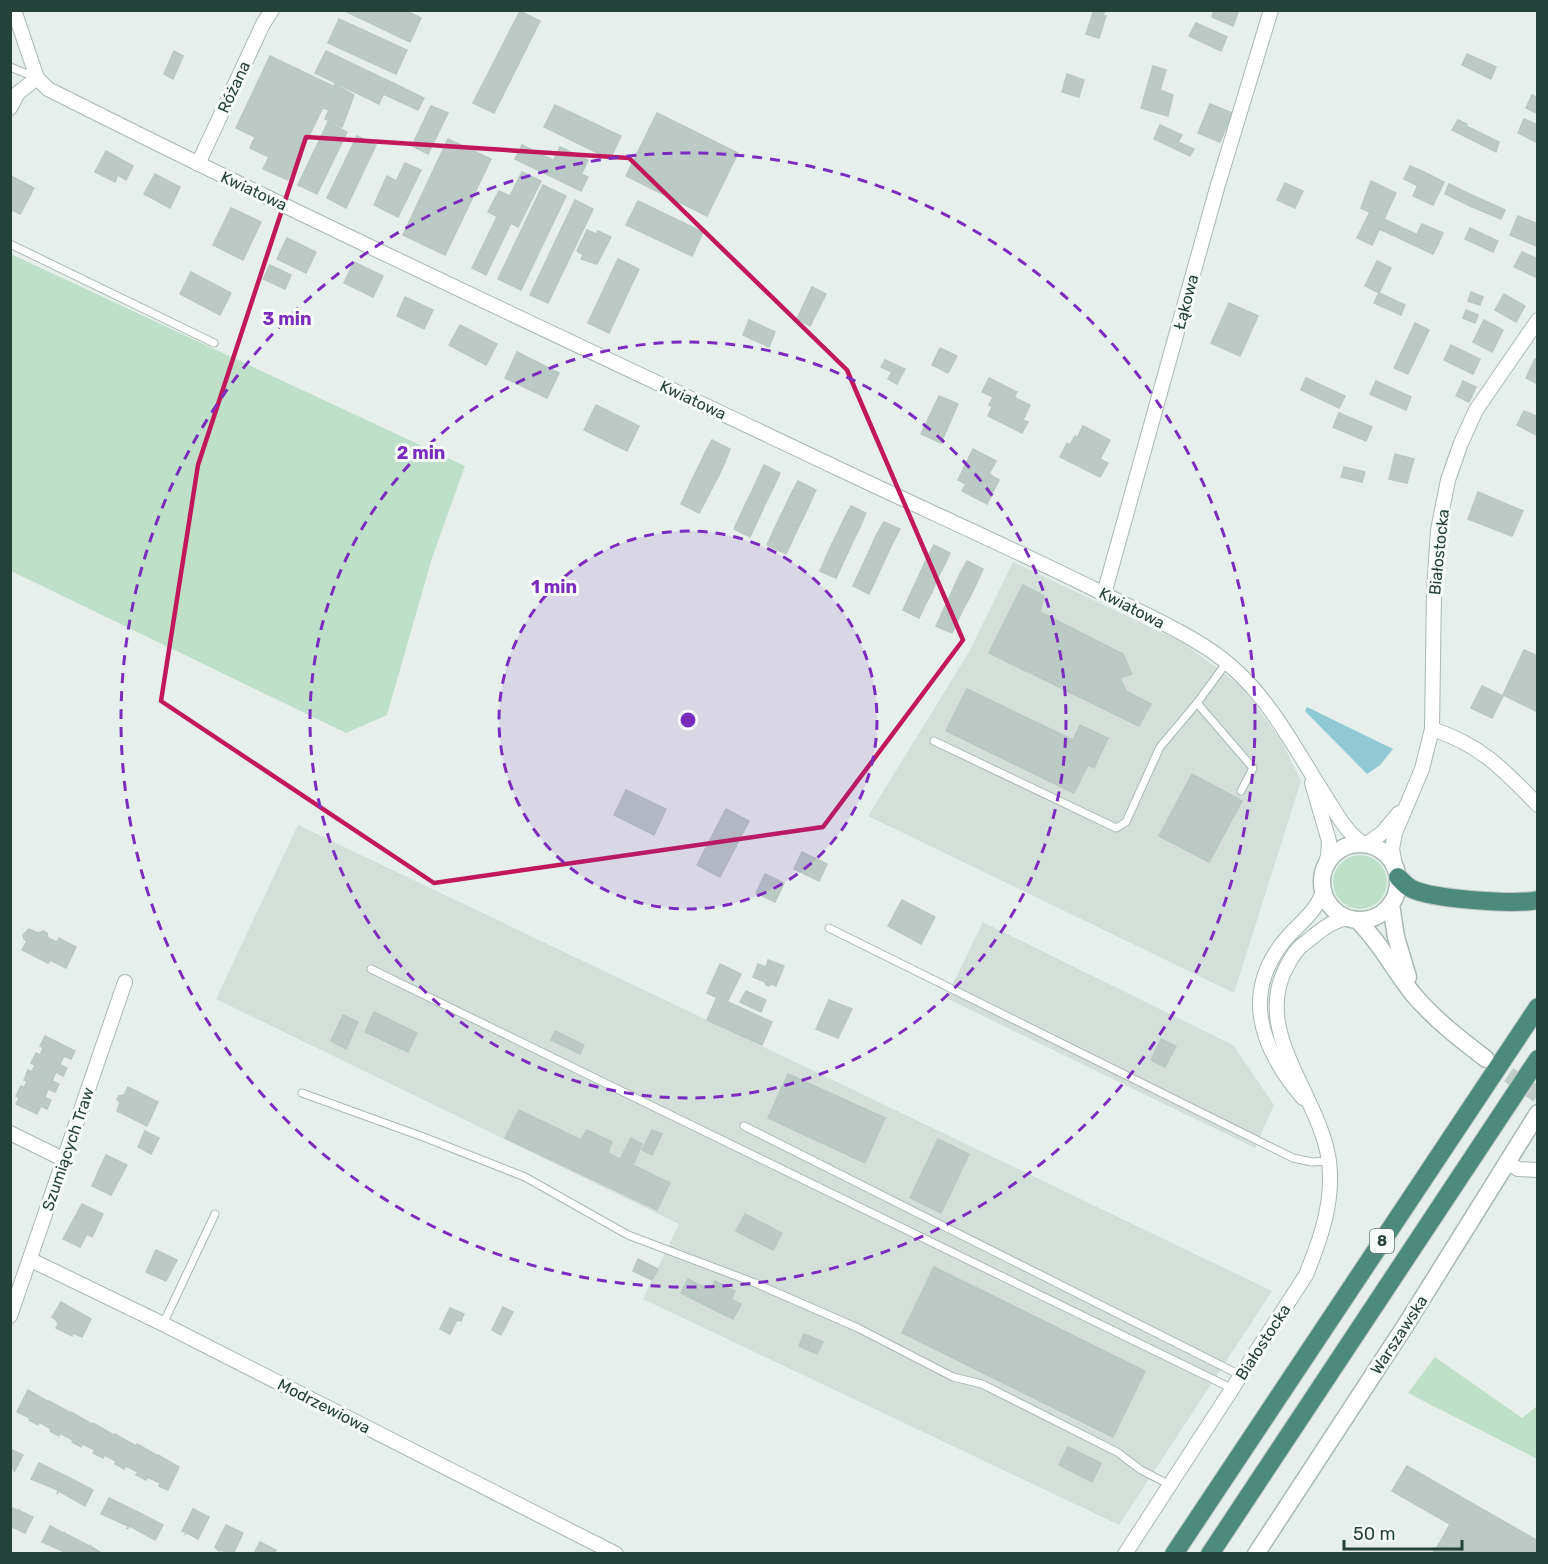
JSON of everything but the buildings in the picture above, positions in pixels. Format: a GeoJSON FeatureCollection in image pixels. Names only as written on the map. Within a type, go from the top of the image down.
{"type":"FeatureCollection","features":[{"type":"Feature","properties":{"kind":"highway"},"geometry":{"type":"LineString","coordinates":[[1397,871],[1406,885],[1423,893],[1480,901],[1538,900]]}},
{"type":"Feature","properties":{"kind":"highway","name":"8"},"geometry":{"type":"LineString","coordinates":[[1174,1554],[1538,1007]]}},
{"type":"Feature","properties":{"kind":"highway","name":"8"},"geometry":{"type":"LineString","coordinates":[[1210,1554],[1538,1059]]}},
{"type":"Feature","properties":{"kind":"street"},"geometry":{"type":"LineString","coordinates":[[10,108],[18,93],[37,78],[14,10]]}},
{"type":"Feature","properties":{"kind":"street","name":"Różana"},"geometry":{"type":"LineString","coordinates":[[198,164],[263,24],[272,10]]}},
{"type":"Feature","properties":{"kind":"street","name":"Łąkowa"},"geometry":{"type":"LineString","coordinates":[[1104,594],[1217,188],[1271,10]]}},
{"type":"Feature","properties":{"kind":"street","name":"Kwiatowa"},"geometry":{"type":"LineString","coordinates":[[37,78],[48,89],[198,164],[1104,594],[1191,638],[1227,662],[1252,686],[1273,711],[1343,823],[1354,838],[1364,844]]}},
{"type":"Feature","properties":{"kind":"street","name":"Białostocka"},"geometry":{"type":"LineString","coordinates":[[1397,871],[1392,849],[1393,841],[1422,769],[1432,729],[1438,530],[1448,480],[1476,410],[1538,320]]}},
{"type":"Feature","properties":{"kind":"street"},"geometry":{"type":"LineString","coordinates":[[1432,729],[1453,736],[1479,750],[1502,767],[1538,806]]}},
{"type":"Feature","properties":{"kind":"street","name":"Kwiatowa"},"geometry":{"type":"LineString","coordinates":[[1308,770],[1329,842],[1328,856],[1323,871]]}},
{"type":"Feature","properties":{"kind":"street","name":"Białostocka"},"geometry":{"type":"LineString","coordinates":[[1364,844],[1382,833],[1407,805]]}},
{"type":"Feature","properties":{"kind":"street"},"geometry":{"type":"LineString","coordinates":[[1352,919],[1376,917],[1391,904],[1398,888],[1397,871],[1384,851],[1364,844],[1342,848],[1334,854],[1323,871],[1323,891],[1332,907],[1352,919],[1379,943],[1412,993],[1450,1032],[1486,1059]]}},
{"type":"Feature","properties":{"kind":"street","name":"Białostocka"},"geometry":{"type":"LineString","coordinates":[[1312,1109],[1285,1077],[1268,1046],[1260,1023],[1260,999],[1264,978],[1272,960],[1285,940],[1316,908],[1323,891]]}},
{"type":"Feature","properties":{"kind":"street"},"geometry":{"type":"LineString","coordinates":[[1391,904],[1396,937],[1412,993]]}},
{"type":"Feature","properties":{"kind":"street","name":"Białostocka"},"geometry":{"type":"LineString","coordinates":[[1125,1554],[1306,1275],[1318,1246],[1331,1186],[1329,1161],[1320,1128],[1282,1045],[1277,1025],[1277,990],[1282,975],[1301,946],[1331,923],[1352,919]]}},
{"type":"Feature","properties":{"kind":"street","name":"Szumiących Traw"},"geometry":{"type":"LineString","coordinates":[[10,1316],[125,982]]}},
{"type":"Feature","properties":{"kind":"street","name":"Warszawska"},"geometry":{"type":"LineString","coordinates":[[1256,1554],[1413,1314],[1538,1113]]}},
{"type":"Feature","properties":{"kind":"street"},"geometry":{"type":"LineString","coordinates":[[10,1133],[65,1160]]}},
{"type":"Feature","properties":{"kind":"street"},"geometry":{"type":"LineString","coordinates":[[1506,1162],[1518,1169],[1538,1170]]}},
{"type":"Feature","properties":{"kind":"street","name":"Modrzewiowa"},"geometry":{"type":"LineString","coordinates":[[30,1260],[163,1324],[616,1554]]}},
{"type":"Feature","properties":{"kind":"lane"},"geometry":{"type":"LineString","coordinates":[[10,67],[37,78]]}},
{"type":"Feature","properties":{"kind":"lane"},"geometry":{"type":"LineString","coordinates":[[10,244],[214,343]]}},
{"type":"Feature","properties":{"kind":"lane"},"geometry":{"type":"LineString","coordinates":[[934,741],[1116,828],[1126,822],[1160,747],[1197,703],[1227,662]]}},
{"type":"Feature","properties":{"kind":"lane"},"geometry":{"type":"LineString","coordinates":[[1197,703],[1253,768],[1241,791]]}},
{"type":"Feature","properties":{"kind":"lane"},"geometry":{"type":"LineString","coordinates":[[829,928],[1293,1158],[1312,1162],[1329,1161]]}},
{"type":"Feature","properties":{"kind":"lane"},"geometry":{"type":"LineString","coordinates":[[371,969],[1233,1389]]}},
{"type":"Feature","properties":{"kind":"lane"},"geometry":{"type":"LineString","coordinates":[[302,1093],[525,1177],[628,1234],[755,1283],[858,1328],[953,1377],[982,1384],[1117,1452],[1141,1470],[1170,1485]]}},
{"type":"Feature","properties":{"kind":"lane"},"geometry":{"type":"LineString","coordinates":[[744,1126],[1242,1376]]}},
{"type":"Feature","properties":{"kind":"lane"},"geometry":{"type":"LineString","coordinates":[[163,1324],[215,1214]]}},
{"type":"Feature","properties":{"kind":"highlighted area"},"geometry":{"type":"Polygon","coordinates":[[[306,137],[629,158],[847,370],[963,640],[823,827],[434,883],[161,701],[198,465],[306,137]]]}},
{"type":"Feature","properties":{"kind":"shaded area"},"geometry":{"type":"Polygon","coordinates":[[[1013,562],[1182,642],[1241,686],[1281,740],[1301,781],[1234,993],[868,816],[969,652],[1013,562]]]}},
{"type":"Feature","properties":{"kind":"shaded area"},"geometry":{"type":"Polygon","coordinates":[[[298,825],[1272,1291],[1119,1525],[643,1299],[679,1224],[216,999],[298,825]]]}},
{"type":"Feature","properties":{"kind":"shaded area"},"geometry":{"type":"Polygon","coordinates":[[[983,922],[1233,1045],[1274,1105],[1255,1148],[946,998],[983,922]]]}},
{"type":"Feature","properties":{"kind":"green space"},"geometry":{"type":"Polygon","coordinates":[[[11,254],[465,466],[432,558],[387,715],[346,733],[11,571],[11,254]]]}},
{"type":"Feature","properties":{"kind":"green space"},"geometry":{"type":"Polygon","coordinates":[[[1355,855],[1365,855],[1375,859],[1383,867],[1387,882],[1383,897],[1375,905],[1365,909],[1355,909],[1345,905],[1337,897],[1333,887],[1333,877],[1337,867],[1345,859],[1355,855]]]}},
{"type":"Feature","properties":{"kind":"green space"},"geometry":{"type":"Polygon","coordinates":[[[1435,1357],[1522,1418],[1537,1406],[1537,1459],[1408,1393],[1435,1357]]]}},
{"type":"Feature","properties":{"kind":"water"},"geometry":{"type":"Polygon","coordinates":[[[1307,707],[1393,749],[1380,765],[1367,774],[1305,711],[1307,707]]]}},
{"type":"Feature","properties":{"kind":"tunnel"},"geometry":{"type":"LineString","coordinates":[[1489,1061],[1538,1095]]}}]}
